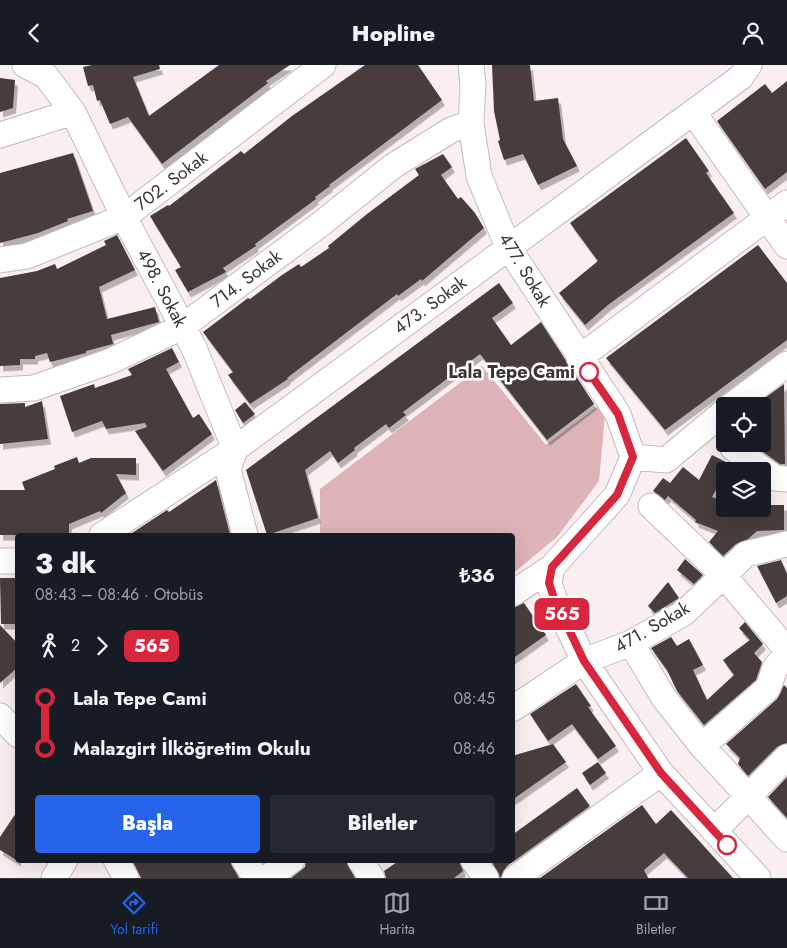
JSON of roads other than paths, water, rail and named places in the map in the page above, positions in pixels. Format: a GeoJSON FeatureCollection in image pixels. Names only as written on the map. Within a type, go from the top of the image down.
{"type":"FeatureCollection","features":[{"type":"Feature","properties":{"kind":"street","name":"498. Sokak"},"geometry":{"type":"LineString","coordinates":[[25,65],[46,76],[73,112],[124,217],[194,348],[235,449]]}},
{"type":"Feature","properties":{"kind":"street","name":"702. Sokak"},"geometry":{"type":"LineString","coordinates":[[0,260],[27,256],[124,217],[324,65]]}},
{"type":"Feature","properties":{"kind":"street","name":"477. Sokak"},"geometry":{"type":"LineString","coordinates":[[471,65],[470,123],[479,176],[508,247],[579,358],[618,414],[633,457]]}},
{"type":"Feature","properties":{"kind":"street","name":"473. Sokak"},"geometry":{"type":"LineString","coordinates":[[105,533],[235,449],[741,77],[750,65]]}},
{"type":"Feature","properties":{"kind":"street"},"geometry":{"type":"LineString","coordinates":[[0,135],[73,112]]}},
{"type":"Feature","properties":{"kind":"street"},"geometry":{"type":"LineString","coordinates":[[693,112],[787,246]]}},
{"type":"Feature","properties":{"kind":"street","name":"714. Sokak"},"geometry":{"type":"LineString","coordinates":[[0,390],[34,388],[111,361],[182,327],[322,223],[393,166],[451,130],[470,123]]}},
{"type":"Feature","properties":{"kind":"street"},"geometry":{"type":"LineString","coordinates":[[579,358],[787,203]]}},
{"type":"Feature","properties":{"kind":"street"},"geometry":{"type":"LineString","coordinates":[[746,397],[787,364]]}},
{"type":"Feature","properties":{"kind":"street"},"geometry":{"type":"LineString","coordinates":[[515,592],[552,567],[617,495],[633,457],[666,460],[716,421]]}},
{"type":"Feature","properties":{"kind":"street"},"geometry":{"type":"LineString","coordinates":[[235,449],[228,469],[244,533]]}},
{"type":"Feature","properties":{"kind":"street"},"geometry":{"type":"LineString","coordinates":[[737,452],[775,478],[787,479]]}},
{"type":"Feature","properties":{"kind":"street"},"geometry":{"type":"LineString","coordinates":[[651,506],[724,576],[787,650]]}},
{"type":"Feature","properties":{"kind":"street","name":"471. Sokak"},"geometry":{"type":"LineString","coordinates":[[515,707],[584,661],[632,643],[684,613],[746,554],[787,544]]}},
{"type":"Feature","properties":{"kind":"street"},"geometry":{"type":"LineString","coordinates":[[0,561],[15,561]]}},
{"type":"Feature","properties":{"kind":"street"},"geometry":{"type":"LineString","coordinates":[[552,567],[549,583],[551,590],[584,661],[661,773],[758,878]]}},
{"type":"Feature","properties":{"kind":"street"},"geometry":{"type":"LineString","coordinates":[[632,643],[664,698],[702,746],[787,839]]}},
{"type":"Feature","properties":{"kind":"street"},"geometry":{"type":"LineString","coordinates":[[702,746],[768,688],[775,668],[787,654]]}},
{"type":"Feature","properties":{"kind":"street"},"geometry":{"type":"LineString","coordinates":[[0,716],[15,732]]}},
{"type":"Feature","properties":{"kind":"street"},"geometry":{"type":"LineString","coordinates":[[714,831],[787,757]]}},
{"type":"Feature","properties":{"kind":"street"},"geometry":{"type":"LineString","coordinates":[[516,878],[661,773]]}},
{"type":"Feature","properties":{"kind":"street"},"geometry":{"type":"LineString","coordinates":[[54,878],[63,863]]}},
{"type":"Feature","properties":{"kind":"street"},"geometry":{"type":"LineString","coordinates":[[118,863],[126,878]]}},
{"type":"Feature","properties":{"kind":"street"},"geometry":{"type":"LineString","coordinates":[[246,863],[256,878]]}},
{"type":"Feature","properties":{"kind":"street"},"geometry":{"type":"LineString","coordinates":[[266,878],[288,863]]}},
{"type":"Feature","properties":{"kind":"street"},"geometry":{"type":"LineString","coordinates":[[362,863],[372,878]]}},
{"type":"Feature","properties":{"kind":"street"},"geometry":{"type":"LineString","coordinates":[[475,863],[486,878]]}},
{"type":"Feature","properties":{"kind":"place","name":"Lala Tepe Cami"},"geometry":{"type":"Point","coordinates":[589,372]}}]}
